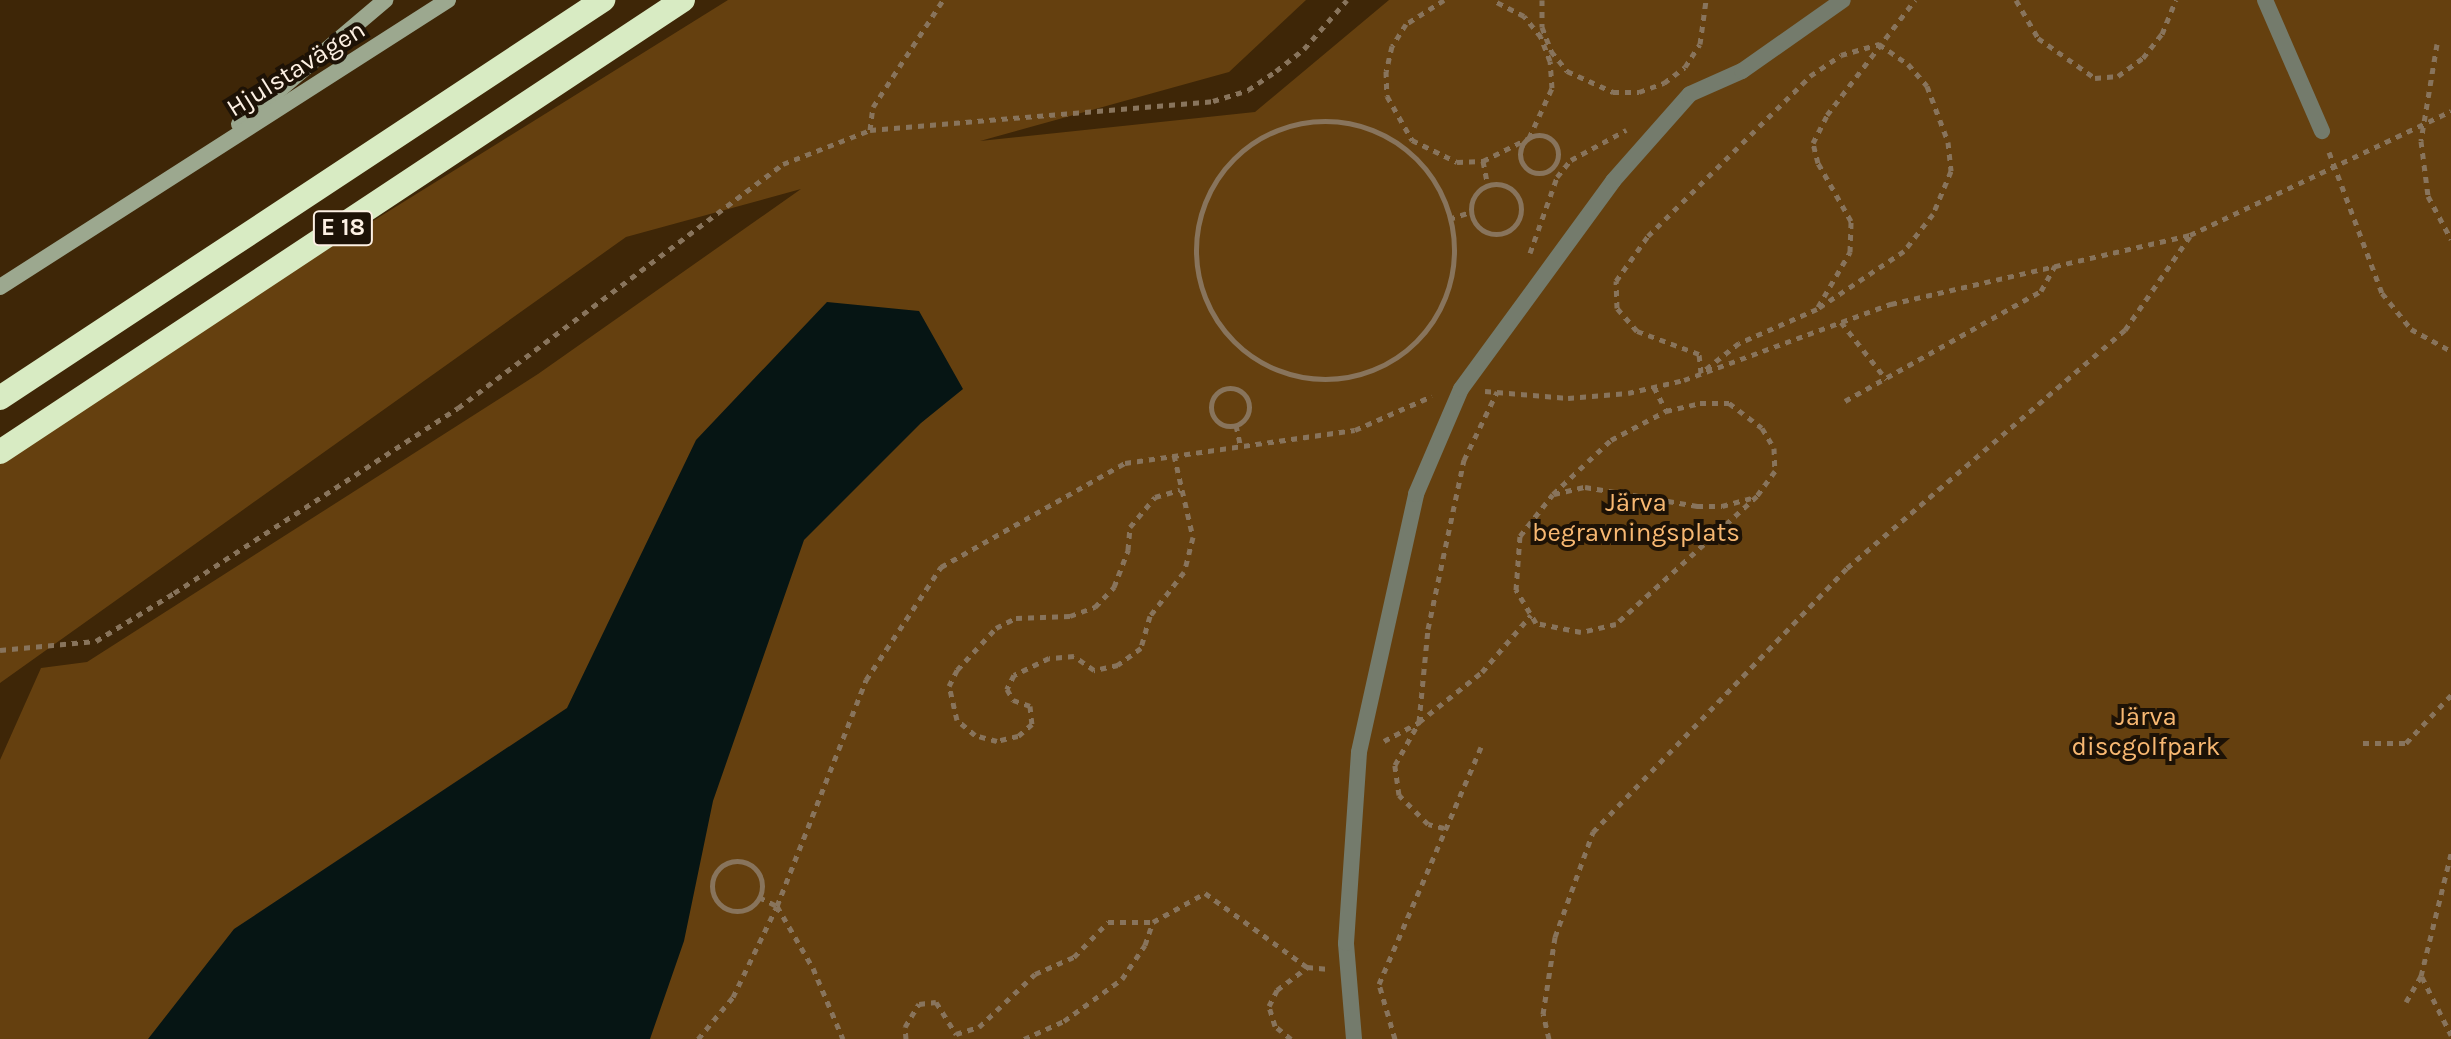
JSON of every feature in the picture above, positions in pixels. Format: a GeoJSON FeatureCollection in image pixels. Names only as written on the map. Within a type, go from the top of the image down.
{"type":"FeatureCollection","features":[{"type":"Feature","properties":{"kind":"highway","name":"E 18"},"geometry":{"type":"LineString","coordinates":[[0,398],[603,0]]}},
{"type":"Feature","properties":{"kind":"highway","name":"E 18"},"geometry":{"type":"LineString","coordinates":[[0,452],[683,0]]}},
{"type":"Feature","properties":{"kind":"main road","name":"Hjulstavägen"},"geometry":{"type":"LineString","coordinates":[[208,151],[385,0]]}},
{"type":"Feature","properties":{"kind":"main road","name":"Hjulstavägen"},"geometry":{"type":"LineString","coordinates":[[0,287],[448,0]]}},
{"type":"Feature","properties":{"kind":"street"},"geometry":{"type":"LineString","coordinates":[[1354,1039],[1346,943],[1362,737],[1416,494],[1461,389],[1613,181],[1690,94],[1742,71],[1843,0]]}},
{"type":"Feature","properties":{"kind":"street"},"geometry":{"type":"LineString","coordinates":[[2265,0],[2322,131]]}},
{"type":"Feature","properties":{"kind":"path"},"geometry":{"type":"LineString","coordinates":[[870,130],[873,107],[943,0]]}},
{"type":"Feature","properties":{"kind":"path"},"geometry":{"type":"LineString","coordinates":[[0,650],[96,641],[458,408],[783,164],[870,130],[1213,101],[1248,90],[1276,71],[1304,49],[1347,0]]}},
{"type":"Feature","properties":{"kind":"path"},"geometry":{"type":"LineString","coordinates":[[1444,0],[1406,24],[1392,46],[1386,71],[1387,96],[1404,130],[1433,154],[1457,162],[1483,161],[1529,138],[1551,140],[1558,150],[1555,164],[1544,173],[1527,169],[1520,153],[1529,138],[1552,88],[1550,61],[1541,37],[1524,16],[1493,0]]}},
{"type":"Feature","properties":{"kind":"path"},"geometry":{"type":"LineString","coordinates":[[1542,0],[1542,27],[1551,51],[1588,85],[1613,92],[1639,92],[1664,83],[1685,67],[1700,44],[1706,0]]}},
{"type":"Feature","properties":{"kind":"path"},"geometry":{"type":"LineString","coordinates":[[1817,309],[1850,252],[1851,221],[1818,163],[1813,143],[1879,44],[1915,0]]}},
{"type":"Feature","properties":{"kind":"path"},"geometry":{"type":"LineString","coordinates":[[2016,0],[2038,38],[2095,78],[2118,76],[2143,58],[2162,34],[2176,0]]}},
{"type":"Feature","properties":{"kind":"path"},"geometry":{"type":"LineString","coordinates":[[1701,373],[1739,343],[1817,309],[1904,251],[1933,214],[1951,171],[1948,142],[1927,86],[1908,64],[1879,44]]}},
{"type":"Feature","properties":{"kind":"path"},"geometry":{"type":"LineString","coordinates":[[1701,373],[1699,354],[1637,331],[1617,308],[1616,281],[1648,236],[1713,166],[1810,76],[1841,55],[1879,44]]}},
{"type":"Feature","properties":{"kind":"path"},"geometry":{"type":"LineString","coordinates":[[2437,44],[2421,141],[2428,196],[2451,239]]}},
{"type":"Feature","properties":{"kind":"path"},"geometry":{"type":"LineString","coordinates":[[698,1039],[733,997],[777,906],[866,680],[941,567],[1125,463],[1240,444],[1355,430],[1441,392],[1461,389],[1568,398],[1654,387],[1891,304],[2190,235],[2425,120],[2451,111]]}},
{"type":"Feature","properties":{"kind":"path"},"geometry":{"type":"LineString","coordinates":[[1309,121],[1349,123],[1388,137],[1419,161],[1442,195],[1449,219],[1452,274],[1438,312],[1414,345],[1380,368],[1341,379],[1301,378],[1262,364],[1230,339],[1207,305],[1196,266],[1198,226],[1211,188],[1236,156],[1270,133],[1309,121]]}},
{"type":"Feature","properties":{"kind":"path"},"geometry":{"type":"LineString","coordinates":[[2322,131],[2382,293],[2411,329],[2451,351]]}},
{"type":"Feature","properties":{"kind":"path"},"geometry":{"type":"LineString","coordinates":[[1483,161],[1488,186]]}},
{"type":"Feature","properties":{"kind":"path"},"geometry":{"type":"LineString","coordinates":[[1555,164],[1562,170]]}},
{"type":"Feature","properties":{"kind":"path"},"geometry":{"type":"LineString","coordinates":[[1504,185],[1516,193],[1521,208],[1517,222],[1506,232],[1491,233],[1478,226],[1471,212],[1477,194],[1488,186],[1504,185]]}},
{"type":"Feature","properties":{"kind":"path"},"geometry":{"type":"LineString","coordinates":[[1449,219],[1471,212]]}},
{"type":"Feature","properties":{"kind":"path"},"geometry":{"type":"LineString","coordinates":[[1549,1039],[1543,1014],[1555,937],[1593,832],[1847,568],[2125,330],[2190,235]]}},
{"type":"Feature","properties":{"kind":"path"},"geometry":{"type":"LineString","coordinates":[[1845,401],[2041,291],[2055,266]]}},
{"type":"Feature","properties":{"kind":"path"},"geometry":{"type":"LineString","coordinates":[[1841,322],[1886,379]]}},
{"type":"Feature","properties":{"kind":"path"},"geometry":{"type":"LineString","coordinates":[[1654,387],[1666,411]]}},
{"type":"Feature","properties":{"kind":"path"},"geometry":{"type":"LineString","coordinates":[[1226,389],[1238,389],[1249,402],[1245,419],[1236,425],[1223,425],[1212,412],[1213,400],[1226,389]]}},
{"type":"Feature","properties":{"kind":"path"},"geometry":{"type":"LineString","coordinates":[[1444,828],[1428,824],[1399,795],[1395,765],[1419,722],[1428,629],[1443,545],[1464,460],[1497,392]]}},
{"type":"Feature","properties":{"kind":"path"},"geometry":{"type":"LineString","coordinates":[[1700,403],[1729,403],[1762,428],[1774,448],[1775,471],[1757,496],[1616,624],[1581,632],[1542,627],[1516,590],[1520,536],[1553,494],[1611,440],[1666,411],[1700,403]]}},
{"type":"Feature","properties":{"kind":"path"},"geometry":{"type":"LineString","coordinates":[[1236,425],[1240,444]]}},
{"type":"Feature","properties":{"kind":"path"},"geometry":{"type":"LineString","coordinates":[[1174,455],[1193,537],[1184,572],[1150,616],[1141,648],[1118,665],[1094,670],[1074,656],[1049,658],[1014,675],[1007,689],[1013,700],[1030,706],[1032,724],[1018,736],[997,741],[975,735],[957,720],[949,686],[957,670],[996,628],[1016,618],[1070,616],[1095,607],[1114,587],[1128,550],[1130,527],[1155,497],[1180,490]]}},
{"type":"Feature","properties":{"kind":"path"},"geometry":{"type":"LineString","coordinates":[[1553,494],[1585,487],[1697,506],[1722,506],[1757,496]]}},
{"type":"Feature","properties":{"kind":"path"},"geometry":{"type":"LineString","coordinates":[[1362,737],[1382,742],[1419,722],[1482,672],[1531,615]]}},
{"type":"Feature","properties":{"kind":"path"},"geometry":{"type":"LineString","coordinates":[[2363,743],[2406,743],[2451,695]]}},
{"type":"Feature","properties":{"kind":"path"},"geometry":{"type":"LineString","coordinates":[[1395,1039],[1379,984],[1481,747]]}},
{"type":"Feature","properties":{"kind":"path"},"geometry":{"type":"LineString","coordinates":[[2406,1002],[2421,976],[2451,854]]}},
{"type":"Feature","properties":{"kind":"path"},"geometry":{"type":"LineString","coordinates":[[744,862],[760,878],[759,897],[746,909],[724,908],[714,897],[714,875],[724,865],[744,862]]}},
{"type":"Feature","properties":{"kind":"path"},"geometry":{"type":"LineString","coordinates":[[906,1039],[905,1027],[919,1004],[936,1002],[956,1034],[979,1027],[1035,974],[1074,957],[1108,922],[1153,922],[1205,893],[1307,967],[1349,971],[1379,984]]}},
{"type":"Feature","properties":{"kind":"path"},"geometry":{"type":"LineString","coordinates":[[759,897],[777,906],[813,968],[843,1039]]}},
{"type":"Feature","properties":{"kind":"path"},"geometry":{"type":"LineString","coordinates":[[1024,1039],[1064,1021],[1122,979],[1153,922]]}},
{"type":"Feature","properties":{"kind":"path"},"geometry":{"type":"LineString","coordinates":[[1291,1039],[1275,1026],[1269,1006],[1277,990],[1307,967]]}},
{"type":"Feature","properties":{"kind":"path"},"geometry":{"type":"LineString","coordinates":[[2421,976],[2451,1035]]}},
{"type":"Feature","properties":{"kind":"green space","name":"Järva begravningsplats"},"geometry":{"type":"Polygon","coordinates":[[[728,0],[1306,0],[1229,72],[980,141],[1255,112],[1389,0],[2451,0],[2451,1039],[0,1039],[0,760],[41,668],[87,662],[538,374],[801,189],[626,237],[0,683],[0,453],[728,0]]]}},
{"type":"Feature","properties":{"kind":"shaded area"},"geometry":{"type":"Polygon","coordinates":[[[827,302],[919,311],[963,389],[921,423],[804,540],[713,801],[684,941],[650,1039],[148,1039],[234,929],[567,708],[696,440],[827,302]]]}},
{"type":"Feature","properties":{"kind":"park label","name":"Järva discgolfpark"},"geometry":{"type":"Point","coordinates":[2146,732]}}]}
